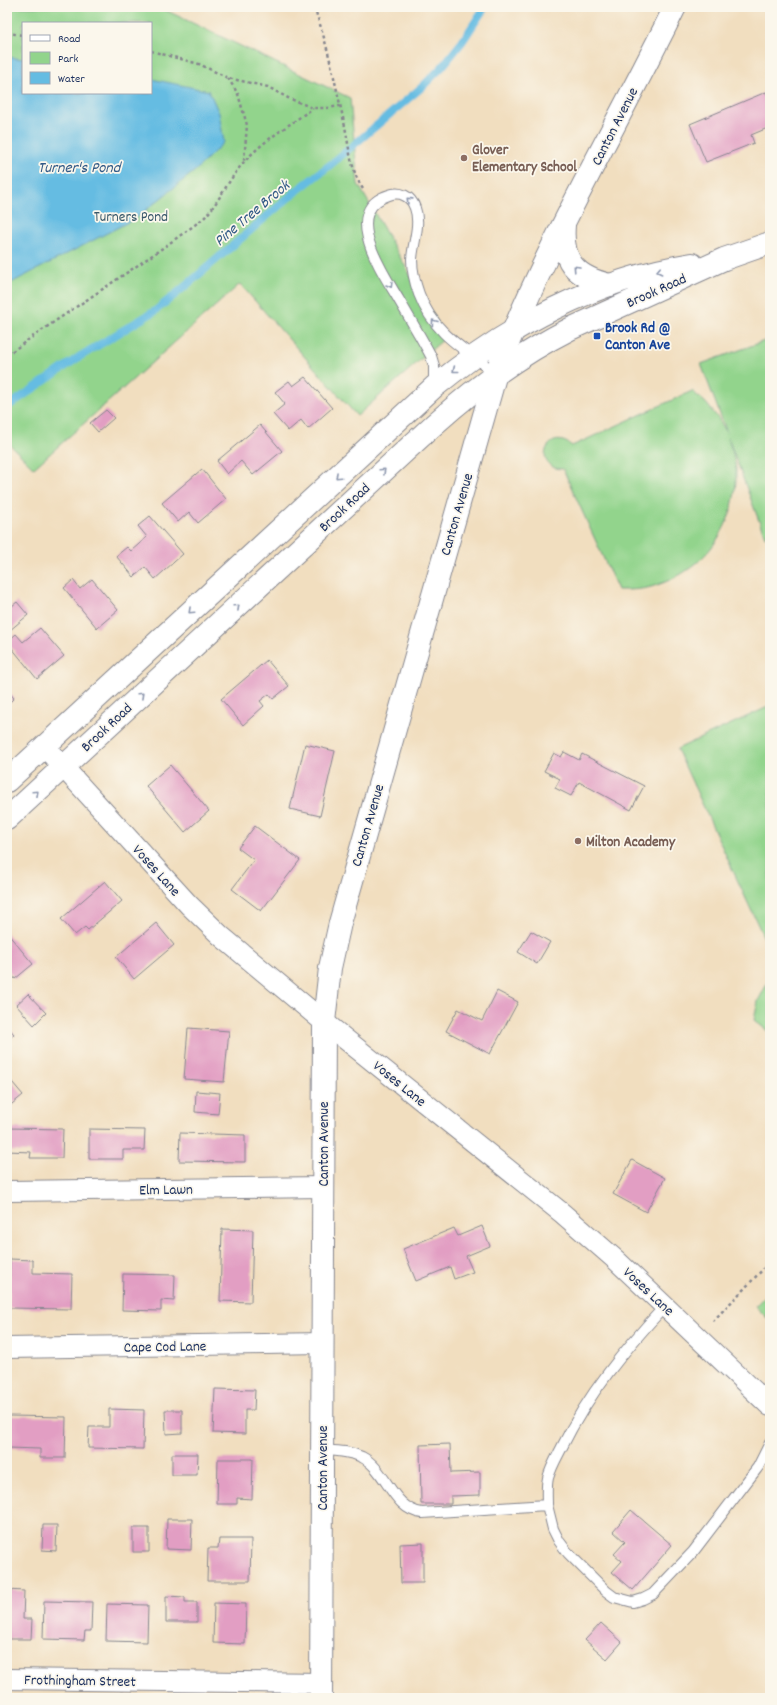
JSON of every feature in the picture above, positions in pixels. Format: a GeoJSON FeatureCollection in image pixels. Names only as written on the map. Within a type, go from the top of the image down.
{"type":"FeatureCollection","features":[{"type":"Feature","properties":{"kind":"main road","name":"Canton Avenue"},"geometry":{"type":"LineString","coordinates":[[321,1691],[324,1022],[330,968],[345,901],[496,373],[542,267],[674,7]]}},
{"type":"Feature","properties":{"kind":"main road"},"geometry":{"type":"LineString","coordinates":[[564,225],[564,249],[570,262],[587,278],[610,285]]}},
{"type":"Feature","properties":{"kind":"main road","name":"Brook Road"},"geometry":{"type":"LineString","coordinates":[[7,819],[443,416],[496,373],[570,328],[724,259],[770,243]]}},
{"type":"Feature","properties":{"kind":"main road","name":"Brook Road"},"geometry":{"type":"LineString","coordinates":[[7,781],[434,387],[473,356],[513,331],[562,305],[610,285],[658,271],[724,259]]}},
{"type":"Feature","properties":{"kind":"street","name":"Voses Lane"},"geometry":{"type":"LineString","coordinates":[[44,746],[204,920],[237,950],[324,1022],[562,1213],[616,1260],[770,1406]]}},
{"type":"Feature","properties":{"kind":"street","name":"Elm Lawn"},"geometry":{"type":"LineString","coordinates":[[9,1191],[323,1187]]}},
{"type":"Feature","properties":{"kind":"street","name":"Cape Cod Lane"},"geometry":{"type":"LineString","coordinates":[[7,1348],[323,1343]]}},
{"type":"Feature","properties":{"kind":"street","name":"Frothingham Street"},"geometry":{"type":"LineString","coordinates":[[7,1679],[321,1691]]}},
{"type":"Feature","properties":{"kind":"lane"},"geometry":{"type":"LineString","coordinates":[[434,387],[434,366],[431,356],[382,272],[368,241],[366,220],[368,212],[383,197],[393,193],[402,194],[410,198],[415,206],[417,214],[412,270],[414,282],[429,316],[440,331],[459,347],[496,373]]}},
{"type":"Feature","properties":{"kind":"lane"},"geometry":{"type":"LineString","coordinates":[[665,1306],[621,1356],[589,1399],[576,1420],[549,1476],[546,1490],[547,1505],[553,1528],[559,1541],[568,1553],[606,1591],[624,1601],[634,1602],[653,1594],[693,1552],[758,1467],[770,1443]]}},
{"type":"Feature","properties":{"kind":"lane"},"geometry":{"type":"LineString","coordinates":[[322,1450],[350,1453],[369,1461],[376,1467],[401,1502],[414,1512],[422,1513],[547,1505]]}},
{"type":"Feature","properties":{"kind":"path"},"geometry":{"type":"LineString","coordinates":[[314,7],[324,34],[354,171]]}},
{"type":"Feature","properties":{"kind":"path"},"geometry":{"type":"LineString","coordinates":[[7,33],[22,35]]}},
{"type":"Feature","properties":{"kind":"path"},"geometry":{"type":"LineString","coordinates":[[152,51],[199,64],[228,78],[268,87],[288,98],[313,108],[340,106]]}},
{"type":"Feature","properties":{"kind":"path"},"geometry":{"type":"LineString","coordinates":[[228,78],[238,94],[247,125],[244,161]]}},
{"type":"Feature","properties":{"kind":"path"},"geometry":{"type":"LineString","coordinates":[[7,354],[138,266],[204,218],[212,209],[227,184],[244,161],[264,142],[313,108]]}},
{"type":"Feature","properties":{"kind":"path"},"geometry":{"type":"LineString","coordinates":[[698,1337],[770,1262]]}},
{"type":"Feature","properties":{"kind":"green space","name":"Turners Pond"},"geometry":{"type":"Polygon","coordinates":[[[7,7],[159,7],[350,98],[358,184],[446,337],[357,416],[240,284],[34,468],[10,445],[7,447],[7,7]]]}},
{"type":"Feature","properties":{"kind":"green space"},"geometry":{"type":"Polygon","coordinates":[[[770,339],[770,535],[765,537],[728,438],[736,470],[735,490],[732,508],[716,541],[704,556],[691,568],[675,578],[647,588],[618,590],[563,469],[553,467],[547,462],[545,456],[546,450],[550,444],[556,441],[563,441],[572,446],[692,391],[706,403],[718,418],[727,433],[701,364],[770,339]]]}},
{"type":"Feature","properties":{"kind":"green space"},"geometry":{"type":"Polygon","coordinates":[[[770,706],[770,951],[677,749],[770,706]]]}},
{"type":"Feature","properties":{"kind":"green space"},"geometry":{"type":"Polygon","coordinates":[[[770,978],[770,1033],[754,1020],[758,1001],[770,978]]]}},
{"type":"Feature","properties":{"kind":"green space"},"geometry":{"type":"Polygon","coordinates":[[[770,1291],[770,1321],[755,1306],[770,1291]]]}},
{"type":"Feature","properties":{"kind":"water","name":"Turner's Pond"},"geometry":{"type":"Polygon","coordinates":[[[7,57],[22,59],[22,94],[152,94],[152,79],[209,91],[219,113],[224,142],[196,170],[136,218],[7,285],[7,57]]]}},
{"type":"Feature","properties":{"kind":"building"},"geometry":{"type":"Polygon","coordinates":[[[766,92],[770,101],[770,127],[751,135],[754,143],[706,162],[690,124],[766,92]]]}},
{"type":"Feature","properties":{"kind":"building"},"geometry":{"type":"Polygon","coordinates":[[[305,377],[332,408],[308,429],[301,420],[288,431],[273,414],[285,404],[275,392],[289,381],[293,386],[305,377]]]}},
{"type":"Feature","properties":{"kind":"building"},"geometry":{"type":"Polygon","coordinates":[[[106,410],[114,418],[98,432],[90,423],[106,410]]]}},
{"type":"Feature","properties":{"kind":"building"},"geometry":{"type":"Polygon","coordinates":[[[260,425],[282,451],[253,475],[241,461],[227,474],[217,461],[260,425]]]}},
{"type":"Feature","properties":{"kind":"building"},"geometry":{"type":"Polygon","coordinates":[[[202,469],[226,499],[198,523],[189,512],[178,522],[162,503],[202,469]]]}},
{"type":"Feature","properties":{"kind":"building"},"geometry":{"type":"Polygon","coordinates":[[[150,516],[183,554],[155,579],[145,567],[134,577],[116,556],[127,547],[131,551],[147,537],[138,526],[150,516]]]}},
{"type":"Feature","properties":{"kind":"building"},"geometry":{"type":"Polygon","coordinates":[[[92,579],[118,610],[97,628],[64,588],[73,580],[80,589],[92,579]]]}},
{"type":"Feature","properties":{"kind":"building"},"geometry":{"type":"Polygon","coordinates":[[[17,602],[28,615],[9,631],[7,628],[7,610],[17,602]]]}},
{"type":"Feature","properties":{"kind":"building"},"geometry":{"type":"Polygon","coordinates":[[[40,628],[64,656],[37,679],[7,642],[16,634],[23,642],[40,628]]]}},
{"type":"Feature","properties":{"kind":"building"},"geometry":{"type":"Polygon","coordinates":[[[267,660],[289,686],[273,699],[269,694],[260,701],[264,706],[243,725],[221,699],[267,660]]]}},
{"type":"Feature","properties":{"kind":"building"},"geometry":{"type":"Polygon","coordinates":[[[7,690],[14,698],[7,705],[7,690]]]}},
{"type":"Feature","properties":{"kind":"building"},"geometry":{"type":"Polygon","coordinates":[[[305,744],[335,751],[320,816],[290,809],[305,744]]]}},
{"type":"Feature","properties":{"kind":"building"},"geometry":{"type":"Polygon","coordinates":[[[564,752],[579,760],[582,754],[644,786],[631,810],[579,782],[571,796],[555,788],[560,779],[544,771],[554,753],[561,757],[564,752]]]}},
{"type":"Feature","properties":{"kind":"building"},"geometry":{"type":"Polygon","coordinates":[[[170,765],[209,811],[185,832],[146,786],[170,765]]]}},
{"type":"Feature","properties":{"kind":"building"},"geometry":{"type":"Polygon","coordinates":[[[255,826],[300,860],[261,911],[232,889],[254,860],[238,848],[255,826]]]}},
{"type":"Feature","properties":{"kind":"building"},"geometry":{"type":"Polygon","coordinates":[[[105,881],[122,901],[88,930],[85,927],[75,935],[61,919],[105,881]]]}},
{"type":"Feature","properties":{"kind":"building"},"geometry":{"type":"Polygon","coordinates":[[[156,923],[174,945],[134,979],[116,957],[156,923]]]}},
{"type":"Feature","properties":{"kind":"building"},"geometry":{"type":"Polygon","coordinates":[[[531,931],[550,942],[537,964],[518,952],[531,931]]]}},
{"type":"Feature","properties":{"kind":"building"},"geometry":{"type":"Polygon","coordinates":[[[7,933],[33,964],[15,979],[9,971],[7,973],[7,933]]]}},
{"type":"Feature","properties":{"kind":"building"},"geometry":{"type":"Polygon","coordinates":[[[497,991],[518,1002],[490,1054],[446,1031],[458,1009],[482,1021],[497,991]]]}},
{"type":"Feature","properties":{"kind":"building"},"geometry":{"type":"Polygon","coordinates":[[[28,994],[46,1013],[34,1025],[16,1005],[28,994]]]}},
{"type":"Feature","properties":{"kind":"building"},"geometry":{"type":"Polygon","coordinates":[[[7,1026],[14,1034],[7,1041],[7,1026]]]}},
{"type":"Feature","properties":{"kind":"building"},"geometry":{"type":"Polygon","coordinates":[[[188,1028],[229,1031],[224,1082],[184,1079],[188,1028]]]}},
{"type":"Feature","properties":{"kind":"building"},"geometry":{"type":"Polygon","coordinates":[[[7,1076],[23,1095],[7,1108],[7,1076]]]}},
{"type":"Feature","properties":{"kind":"building"},"geometry":{"type":"Polygon","coordinates":[[[196,1091],[220,1093],[218,1114],[195,1112],[196,1091]]]}},
{"type":"Feature","properties":{"kind":"building"},"geometry":{"type":"Polygon","coordinates":[[[7,1128],[63,1129],[62,1158],[30,1158],[31,1152],[7,1151],[7,1128]]]}},
{"type":"Feature","properties":{"kind":"building"},"geometry":{"type":"Polygon","coordinates":[[[89,1129],[145,1130],[144,1150],[123,1150],[123,1159],[89,1159],[89,1129]]]}},
{"type":"Feature","properties":{"kind":"building"},"geometry":{"type":"Polygon","coordinates":[[[180,1133],[245,1135],[245,1162],[179,1161],[180,1133]]]}},
{"type":"Feature","properties":{"kind":"building"},"geometry":{"type":"Polygon","coordinates":[[[632,1160],[665,1178],[646,1212],[613,1194],[632,1160]]]}},
{"type":"Feature","properties":{"kind":"building"},"geometry":{"type":"Polygon","coordinates":[[[482,1226],[490,1246],[466,1256],[473,1272],[454,1279],[450,1267],[416,1281],[403,1249],[454,1228],[458,1236],[482,1226]]]}},
{"type":"Feature","properties":{"kind":"building"},"geometry":{"type":"Polygon","coordinates":[[[222,1229],[253,1230],[251,1302],[220,1301],[222,1229]]]}},
{"type":"Feature","properties":{"kind":"building"},"geometry":{"type":"Polygon","coordinates":[[[10,1259],[33,1260],[33,1273],[72,1274],[71,1309],[9,1308],[10,1259]]]}},
{"type":"Feature","properties":{"kind":"building"},"geometry":{"type":"Polygon","coordinates":[[[123,1274],[175,1275],[174,1301],[161,1300],[161,1311],[122,1310],[123,1274]]]}},
{"type":"Feature","properties":{"kind":"building"},"geometry":{"type":"Polygon","coordinates":[[[215,1389],[255,1390],[254,1410],[245,1410],[245,1434],[213,1433],[215,1389]]]}},
{"type":"Feature","properties":{"kind":"building"},"geometry":{"type":"Polygon","coordinates":[[[109,1409],[144,1410],[143,1449],[88,1448],[89,1427],[109,1427],[109,1409]]]}},
{"type":"Feature","properties":{"kind":"building"},"geometry":{"type":"Polygon","coordinates":[[[165,1410],[182,1410],[182,1433],[166,1434],[165,1410]]]}},
{"type":"Feature","properties":{"kind":"building"},"geometry":{"type":"Polygon","coordinates":[[[9,1416],[66,1417],[65,1458],[40,1458],[40,1449],[8,1448],[9,1416]]]}},
{"type":"Feature","properties":{"kind":"building"},"geometry":{"type":"Polygon","coordinates":[[[450,1444],[451,1473],[480,1472],[480,1495],[451,1496],[451,1504],[421,1504],[420,1445],[450,1444]]]}},
{"type":"Feature","properties":{"kind":"building"},"geometry":{"type":"Polygon","coordinates":[[[172,1454],[198,1454],[197,1475],[172,1475],[172,1454]]]}},
{"type":"Feature","properties":{"kind":"building"},"geometry":{"type":"Polygon","coordinates":[[[218,1459],[253,1459],[252,1499],[237,1498],[237,1504],[217,1504],[218,1459]]]}},
{"type":"Feature","properties":{"kind":"building"},"geometry":{"type":"Polygon","coordinates":[[[631,1510],[672,1545],[633,1590],[612,1572],[622,1561],[614,1554],[625,1542],[613,1531],[631,1510]]]}},
{"type":"Feature","properties":{"kind":"building"},"geometry":{"type":"Polygon","coordinates":[[[167,1519],[192,1519],[191,1550],[166,1549],[167,1519]]]}},
{"type":"Feature","properties":{"kind":"building"},"geometry":{"type":"Polygon","coordinates":[[[43,1525],[57,1525],[56,1551],[42,1550],[43,1525]]]}},
{"type":"Feature","properties":{"kind":"building"},"geometry":{"type":"Polygon","coordinates":[[[133,1528],[149,1528],[149,1552],[133,1552],[133,1528]]]}},
{"type":"Feature","properties":{"kind":"building"},"geometry":{"type":"Polygon","coordinates":[[[219,1539],[251,1539],[250,1581],[207,1581],[208,1548],[218,1548],[219,1539]]]}},
{"type":"Feature","properties":{"kind":"building"},"geometry":{"type":"Polygon","coordinates":[[[423,1543],[423,1583],[401,1583],[400,1544],[423,1543]]]}},
{"type":"Feature","properties":{"kind":"building"},"geometry":{"type":"Polygon","coordinates":[[[7,1590],[24,1591],[23,1619],[32,1619],[31,1639],[7,1639],[7,1590]]]}},
{"type":"Feature","properties":{"kind":"building"},"geometry":{"type":"Polygon","coordinates":[[[166,1596],[185,1597],[185,1602],[197,1602],[197,1622],[166,1622],[166,1596]]]}},
{"type":"Feature","properties":{"kind":"building"},"geometry":{"type":"Polygon","coordinates":[[[44,1601],[92,1602],[91,1631],[85,1631],[84,1640],[43,1639],[44,1601]]]}},
{"type":"Feature","properties":{"kind":"building"},"geometry":{"type":"Polygon","coordinates":[[[214,1603],[246,1604],[245,1644],[213,1643],[214,1603]]]}},
{"type":"Feature","properties":{"kind":"building"},"geometry":{"type":"Polygon","coordinates":[[[107,1604],[148,1605],[147,1642],[106,1641],[107,1604]]]}},
{"type":"Feature","properties":{"kind":"building"},"geometry":{"type":"Polygon","coordinates":[[[601,1623],[622,1642],[607,1659],[585,1640],[601,1623]]]}},
{"type":"Feature","properties":{"kind":"waterway","name":"Pine Tree Brook"},"geometry":{"type":"LineString","coordinates":[[7,407],[79,357],[155,311],[182,289],[294,193],[330,165],[422,87],[442,67],[462,42],[485,7]]}},
{"type":"Feature","properties":{"kind":"place","name":"Glover Elementary School"},"geometry":{"type":"Point","coordinates":[464,158]}},
{"type":"Feature","properties":{"kind":"place","name":"Brook Rd @ Canton Ave"},"geometry":{"type":"Point","coordinates":[597,336]}},
{"type":"Feature","properties":{"kind":"place","name":"Milton Academy"},"geometry":{"type":"Point","coordinates":[578,841]}}]}
